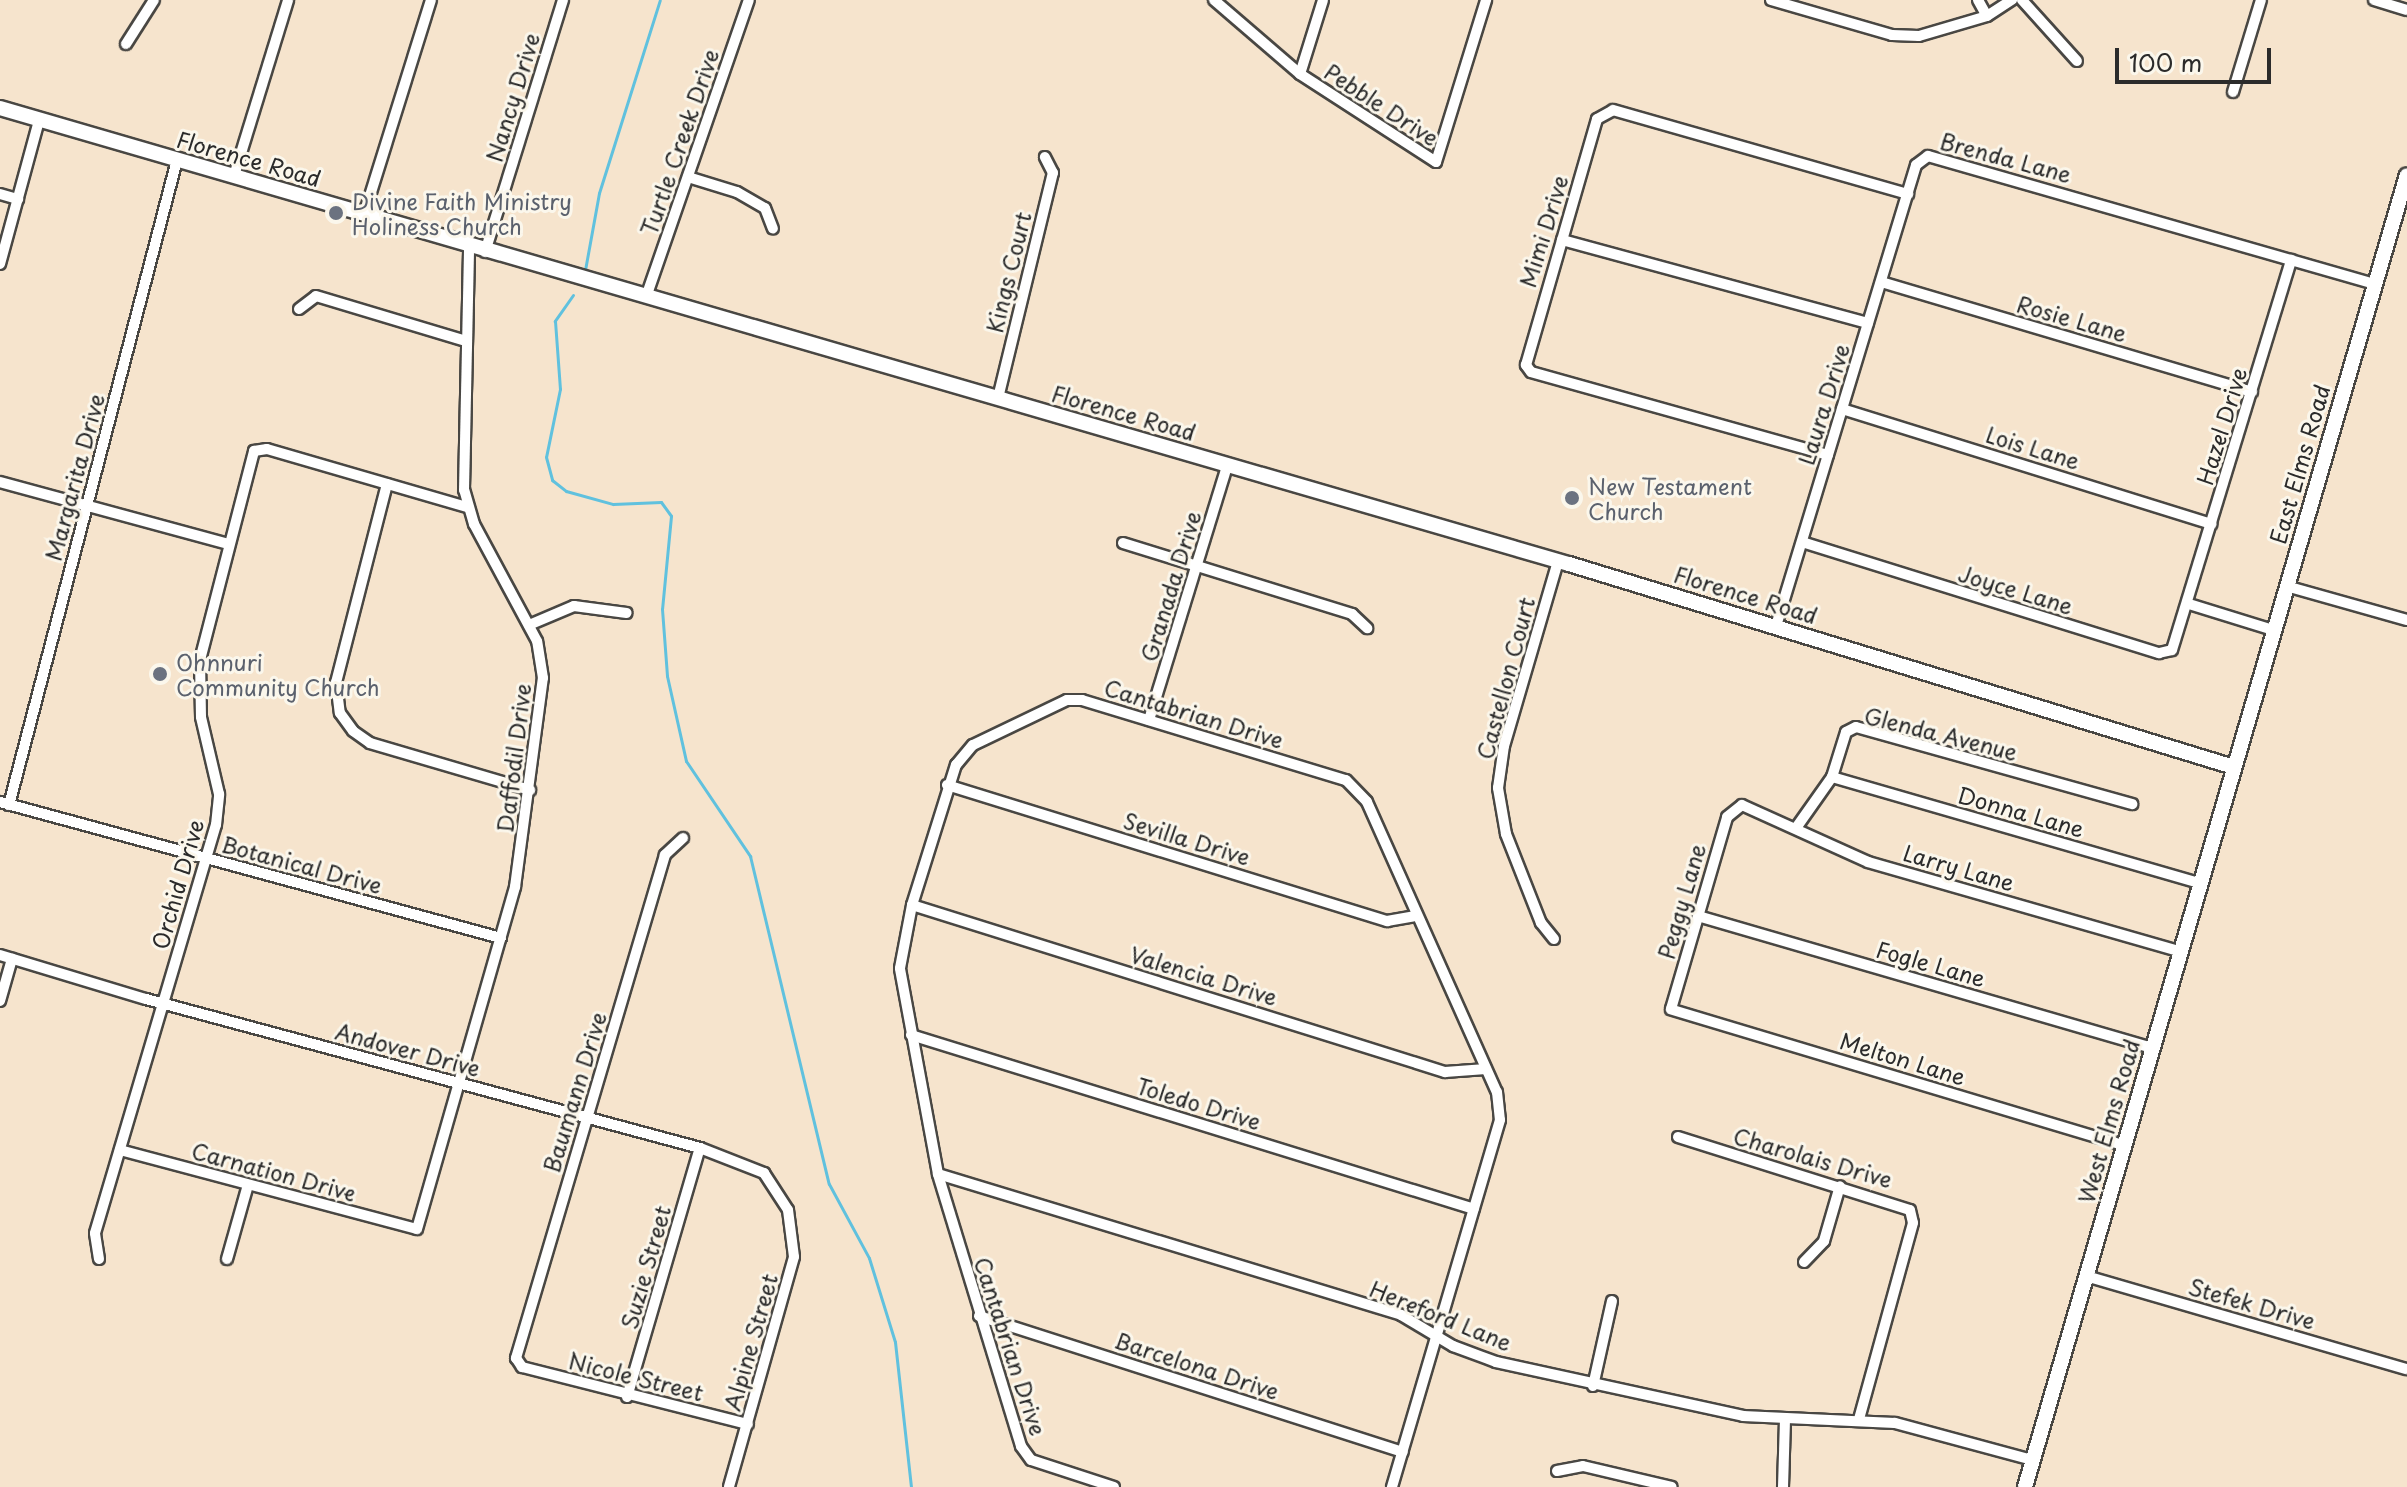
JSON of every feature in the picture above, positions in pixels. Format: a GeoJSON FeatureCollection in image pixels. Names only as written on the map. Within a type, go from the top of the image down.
{"type":"FeatureCollection","features":[{"type":"Feature","properties":{"kind":"street"},"geometry":{"type":"LineString","coordinates":[[126,44],[154,0]]}},
{"type":"Feature","properties":{"kind":"street"},"geometry":{"type":"LineString","coordinates":[[234,176],[288,0]]}},
{"type":"Feature","properties":{"kind":"street"},"geometry":{"type":"LineString","coordinates":[[364,215],[431,0]]}},
{"type":"Feature","properties":{"kind":"street","name":"Nancy Drive"},"geometry":{"type":"LineString","coordinates":[[485,252],[563,0]]}},
{"type":"Feature","properties":{"kind":"street","name":"Turtle Creek Drive"},"geometry":{"type":"LineString","coordinates":[[646,297],[749,0]]}},
{"type":"Feature","properties":{"kind":"street","name":"Pebble Drive"},"geometry":{"type":"LineString","coordinates":[[1214,0],[1300,74],[1436,162],[1486,0]]}},
{"type":"Feature","properties":{"kind":"street"},"geometry":{"type":"LineString","coordinates":[[1300,74],[1323,0]]}},
{"type":"Feature","properties":{"kind":"street"},"geometry":{"type":"LineString","coordinates":[[1771,0],[1788,2],[1892,35],[1942,33],[1987,16],[2012,0]]}},
{"type":"Feature","properties":{"kind":"street"},"geometry":{"type":"LineString","coordinates":[[1978,0],[1987,16]]}},
{"type":"Feature","properties":{"kind":"street"},"geometry":{"type":"LineString","coordinates":[[2022,0],[2077,61]]}},
{"type":"Feature","properties":{"kind":"street"},"geometry":{"type":"LineString","coordinates":[[2233,92],[2261,0]]}},
{"type":"Feature","properties":{"kind":"street"},"geometry":{"type":"LineString","coordinates":[[2374,0],[2407,10]]}},
{"type":"Feature","properties":{"kind":"street","name":"Florence Road"},"geometry":{"type":"LineString","coordinates":[[0,108],[485,252],[1558,561],[2234,767]]}},
{"type":"Feature","properties":{"kind":"street","name":"Mimi Drive"},"geometry":{"type":"LineString","coordinates":[[1828,455],[1531,372],[1526,365],[1597,119],[1604,111],[1908,194]]}},
{"type":"Feature","properties":{"kind":"street"},"geometry":{"type":"LineString","coordinates":[[0,264],[39,120]]}},
{"type":"Feature","properties":{"kind":"street","name":"Brenda Lane"},"geometry":{"type":"LineString","coordinates":[[1908,194],[1916,165],[1934,155],[2375,284]]}},
{"type":"Feature","properties":{"kind":"street","name":"Kings Court"},"geometry":{"type":"LineString","coordinates":[[998,398],[1053,173],[1045,157]]}},
{"type":"Feature","properties":{"kind":"street","name":"Margarita Drive"},"geometry":{"type":"LineString","coordinates":[[4,803],[87,507],[177,160]]}},
{"type":"Feature","properties":{"kind":"street","name":"East Elms Road"},"geometry":{"type":"LineString","coordinates":[[2234,767],[2407,175]]}},
{"type":"Feature","properties":{"kind":"street"},"geometry":{"type":"LineString","coordinates":[[688,177],[737,192],[765,208],[773,229]]}},
{"type":"Feature","properties":{"kind":"street"},"geometry":{"type":"LineString","coordinates":[[0,194],[18,199]]}},
{"type":"Feature","properties":{"kind":"street","name":"Laura Drive"},"geometry":{"type":"LineString","coordinates":[[1776,626],[1908,194]]}},
{"type":"Feature","properties":{"kind":"street"},"geometry":{"type":"LineString","coordinates":[[1562,240],[1868,323]]}},
{"type":"Feature","properties":{"kind":"street","name":"Daffodil Drive"},"geometry":{"type":"LineString","coordinates":[[417,1229],[515,887],[543,678],[541,652],[529,625],[467,507],[469,247]]}},
{"type":"Feature","properties":{"kind":"street","name":"Hazel Drive"},"geometry":{"type":"LineString","coordinates":[[2189,604],[2291,260]]}},
{"type":"Feature","properties":{"kind":"street","name":"Rosie Lane"},"geometry":{"type":"LineString","coordinates":[[1881,282],[2252,392]]}},
{"type":"Feature","properties":{"kind":"street"},"geometry":{"type":"LineString","coordinates":[[299,309],[316,296],[466,341]]}},
{"type":"Feature","properties":{"kind":"street","name":"Lois Lane"},"geometry":{"type":"LineString","coordinates":[[1842,409],[2212,524]]}},
{"type":"Feature","properties":{"kind":"street","name":"Orchid Drive"},"geometry":{"type":"LineString","coordinates":[[99,1259],[95,1233],[205,859],[219,794],[201,717],[200,660],[254,451],[267,449],[467,507]]}},
{"type":"Feature","properties":{"kind":"street","name":"Granada Drive"},"geometry":{"type":"LineString","coordinates":[[1149,720],[1228,464]]}},
{"type":"Feature","properties":{"kind":"street"},"geometry":{"type":"LineString","coordinates":[[0,482],[228,544]]}},
{"type":"Feature","properties":{"kind":"street"},"geometry":{"type":"LineString","coordinates":[[387,484],[336,682],[340,713],[353,731],[370,743],[530,790]]}},
{"type":"Feature","properties":{"kind":"street","name":"Joyce Lane"},"geometry":{"type":"LineString","coordinates":[[1802,542],[2159,653],[2177,645],[2189,604]]}},
{"type":"Feature","properties":{"kind":"street"},"geometry":{"type":"LineString","coordinates":[[1123,543],[1352,614],[1367,628]]}},
{"type":"Feature","properties":{"kind":"street","name":"Castellon Court"},"geometry":{"type":"LineString","coordinates":[[1554,939],[1541,923],[1506,834],[1498,788],[1504,746],[1558,561]]}},
{"type":"Feature","properties":{"kind":"street"},"geometry":{"type":"LineString","coordinates":[[2286,586],[2407,620]]}},
{"type":"Feature","properties":{"kind":"street"},"geometry":{"type":"LineString","coordinates":[[2189,604],[2273,630]]}},
{"type":"Feature","properties":{"kind":"street"},"geometry":{"type":"LineString","coordinates":[[529,625],[574,606],[627,613]]}},
{"type":"Feature","properties":{"kind":"street","name":"Cantabrian Drive"},"geometry":{"type":"LineString","coordinates":[[1114,1487],[1031,1460],[1021,1446],[938,1174],[911,1035],[900,951],[947,785],[965,751],[1067,700],[1149,720],[1346,780],[1367,802],[1497,1092],[1500,1120],[1392,1487]]}},
{"type":"Feature","properties":{"kind":"street","name":"Glenda Avenue"},"geometry":{"type":"LineString","coordinates":[[1796,828],[1832,777],[1846,732],[1856,727],[2132,804]]}},
{"type":"Feature","properties":{"kind":"street","name":"West Elms Road"},"geometry":{"type":"LineString","coordinates":[[2025,1487],[2234,767]]}},
{"type":"Feature","properties":{"kind":"street","name":"Donna Lane"},"geometry":{"type":"LineString","coordinates":[[1832,777],[2199,883]]}},
{"type":"Feature","properties":{"kind":"street","name":"Sevilla Drive"},"geometry":{"type":"LineString","coordinates":[[947,785],[1387,921],[1416,916]]}},
{"type":"Feature","properties":{"kind":"street","name":"Botanical Drive"},"geometry":{"type":"LineString","coordinates":[[4,803],[501,938]]}},
{"type":"Feature","properties":{"kind":"street","name":"Larry Lane"},"geometry":{"type":"LineString","coordinates":[[1735,808],[1742,805],[1868,862],[2179,951]]}},
{"type":"Feature","properties":{"kind":"street","name":"Peggy Lane"},"geometry":{"type":"LineString","coordinates":[[1671,1009],[1727,817],[1735,808]]}},
{"type":"Feature","properties":{"kind":"street","name":"Baumann Drive"},"geometry":{"type":"LineString","coordinates":[[517,1363],[665,855],[683,838]]}},
{"type":"Feature","properties":{"kind":"street","name":"Valencia Drive"},"geometry":{"type":"LineString","coordinates":[[912,905],[1445,1072],[1486,1069]]}},
{"type":"Feature","properties":{"kind":"street","name":"Fogle Lane"},"geometry":{"type":"LineString","coordinates":[[1698,916],[2151,1048]]}},
{"type":"Feature","properties":{"kind":"street","name":"Andover Drive"},"geometry":{"type":"LineString","coordinates":[[0,955],[163,1003],[700,1148],[764,1173],[786,1207]]}},
{"type":"Feature","properties":{"kind":"street"},"geometry":{"type":"LineString","coordinates":[[0,1001],[12,959]]}},
{"type":"Feature","properties":{"kind":"street","name":"Melton Lane"},"geometry":{"type":"LineString","coordinates":[[1671,1009],[2123,1145]]}},
{"type":"Feature","properties":{"kind":"street","name":"Toledo Drive"},"geometry":{"type":"LineString","coordinates":[[911,1035],[1474,1209]]}},
{"type":"Feature","properties":{"kind":"street","name":"Charolais Drive"},"geometry":{"type":"LineString","coordinates":[[1678,1137],[1904,1205],[1913,1216],[1859,1419]]}},
{"type":"Feature","properties":{"kind":"street","name":"Suzie Street"},"geometry":{"type":"LineString","coordinates":[[627,1397],[700,1148]]}},
{"type":"Feature","properties":{"kind":"street","name":"Carnation Drive"},"geometry":{"type":"LineString","coordinates":[[120,1150],[417,1229]]}},
{"type":"Feature","properties":{"kind":"street","name":"Hereford Lane"},"geometry":{"type":"LineString","coordinates":[[938,1174],[1401,1315],[1437,1333],[1453,1346],[1496,1362],[1720,1413],[1859,1419],[1929,1429],[2032,1460]]}},
{"type":"Feature","properties":{"kind":"street"},"geometry":{"type":"LineString","coordinates":[[227,1259],[248,1185]]}},
{"type":"Feature","properties":{"kind":"street"},"geometry":{"type":"LineString","coordinates":[[1804,1262],[1824,1241],[1840,1186]]}},
{"type":"Feature","properties":{"kind":"street","name":"Alpine Street"},"geometry":{"type":"LineString","coordinates":[[729,1487],[790,1280],[793,1229],[786,1207]]}},
{"type":"Feature","properties":{"kind":"street","name":"Stefek Drive"},"geometry":{"type":"LineString","coordinates":[[2086,1276],[2407,1369]]}},
{"type":"Feature","properties":{"kind":"street"},"geometry":{"type":"LineString","coordinates":[[1593,1386],[1612,1301]]}},
{"type":"Feature","properties":{"kind":"street","name":"Barcelona Drive"},"geometry":{"type":"LineString","coordinates":[[979,1316],[1403,1452]]}},
{"type":"Feature","properties":{"kind":"street","name":"Nicole Street"},"geometry":{"type":"LineString","coordinates":[[517,1363],[627,1397],[748,1424]]}},
{"type":"Feature","properties":{"kind":"street"},"geometry":{"type":"LineString","coordinates":[[1783,1487],[1785,1418]]}},
{"type":"Feature","properties":{"kind":"street"},"geometry":{"type":"LineString","coordinates":[[1557,1471],[1583,1466],[1672,1487]]}},
{"type":"Feature","properties":{"kind":"waterway"},"geometry":{"type":"LineString","coordinates":[[585,270],[599,193],[660,0]]}},
{"type":"Feature","properties":{"kind":"waterway"},"geometry":{"type":"LineString","coordinates":[[573,295],[555,321],[560,389],[546,457],[552,480],[566,491],[613,504],[661,502],[671,516],[662,609],[667,676],[686,761],[750,856],[829,1184],[869,1258],[895,1342],[911,1487]]}},
{"type":"Feature","properties":{"kind":"place","name":"Divine Faith Ministry Holiness Church"},"geometry":{"type":"Point","coordinates":[336,213]}},
{"type":"Feature","properties":{"kind":"place","name":"New Testament Church"},"geometry":{"type":"Point","coordinates":[1572,498]}},
{"type":"Feature","properties":{"kind":"place","name":"Ohnnuri Community Church"},"geometry":{"type":"Point","coordinates":[160,674]}}]}
